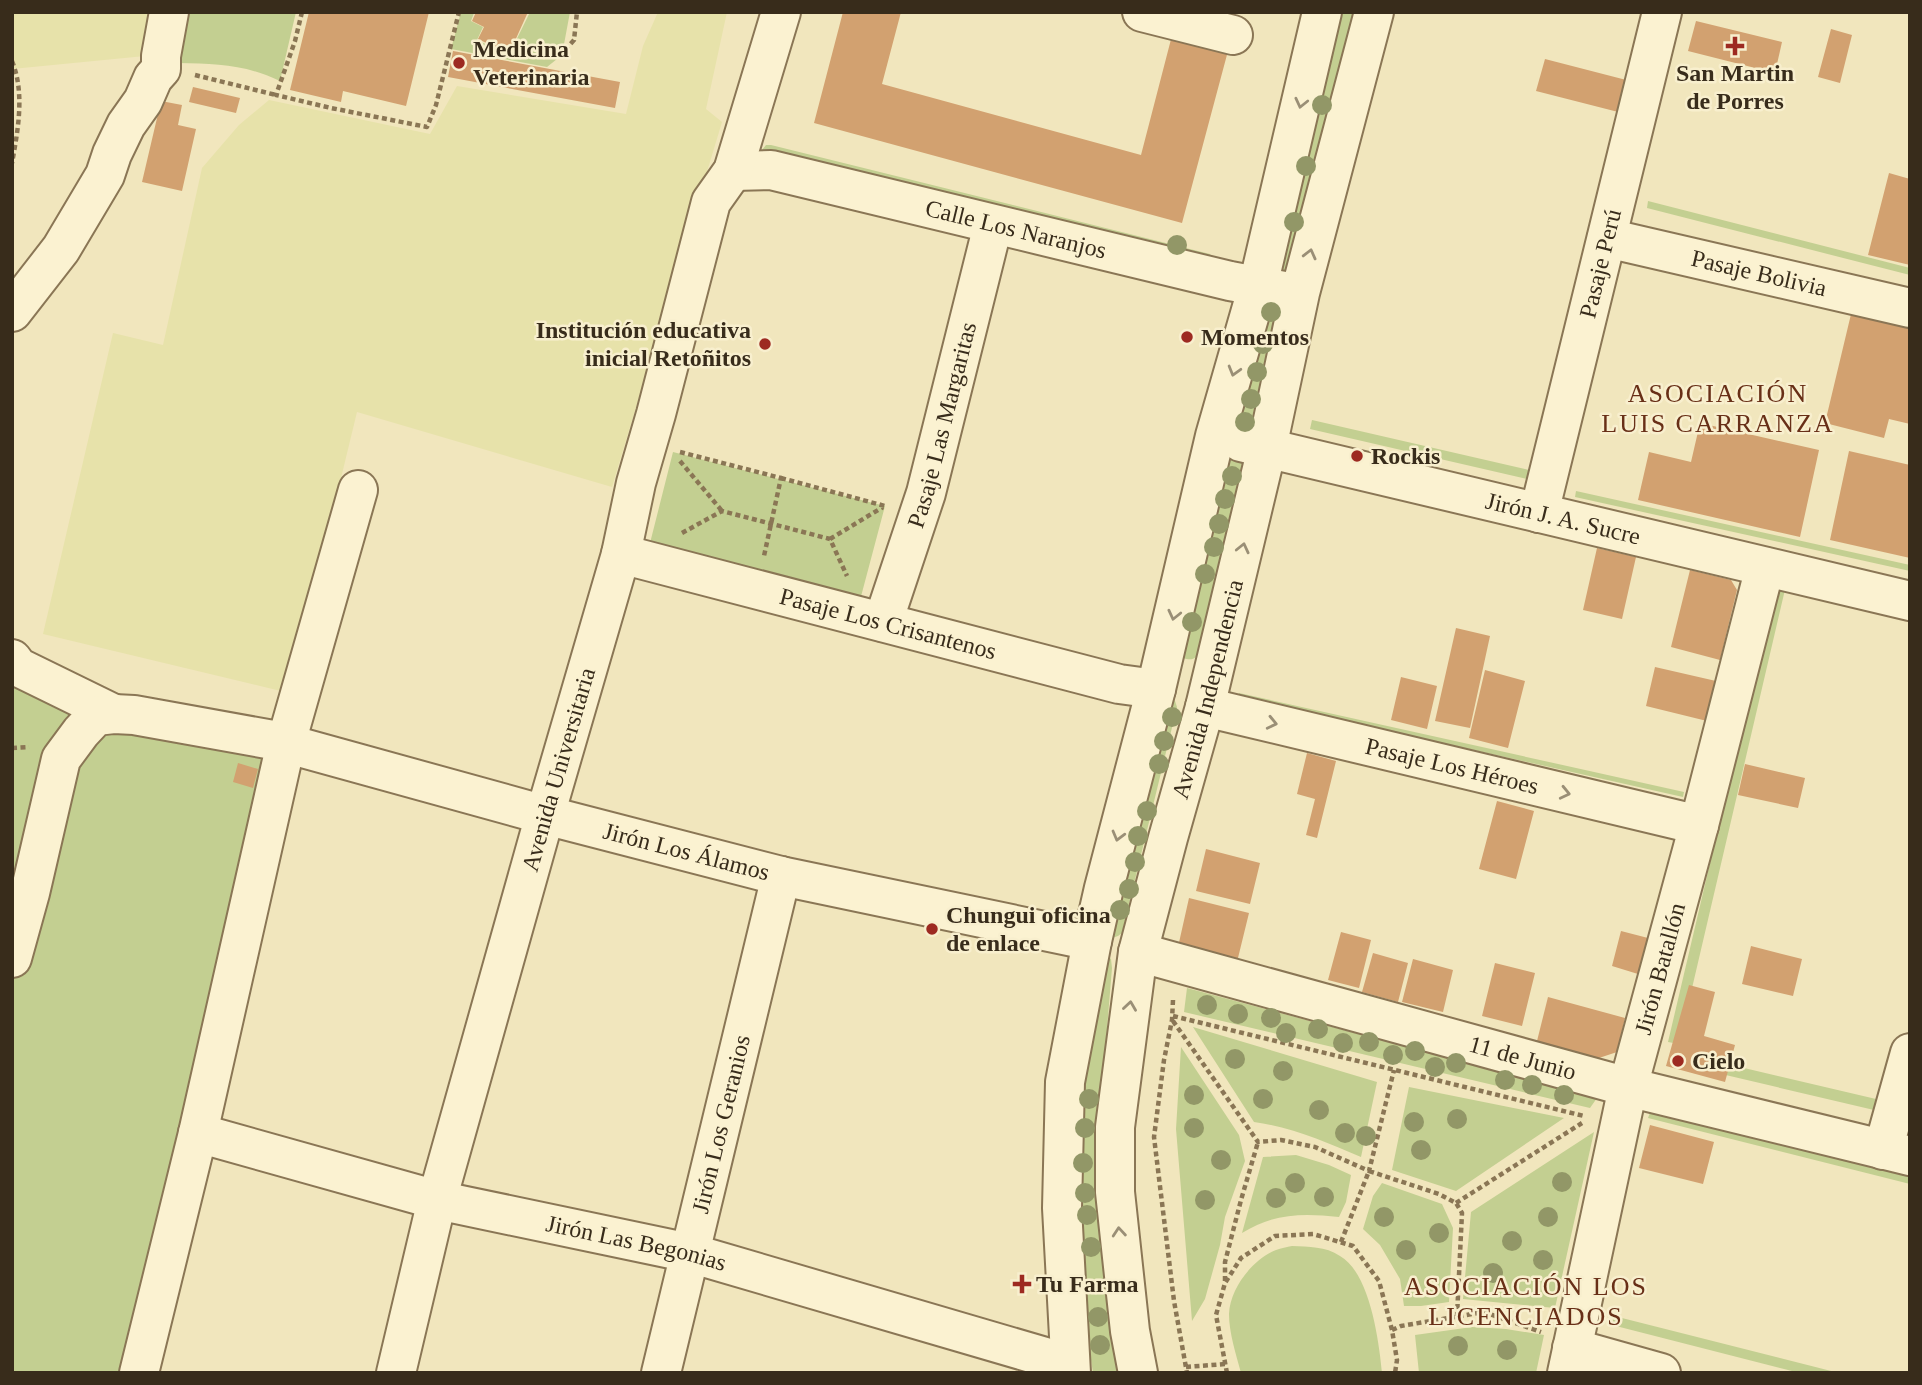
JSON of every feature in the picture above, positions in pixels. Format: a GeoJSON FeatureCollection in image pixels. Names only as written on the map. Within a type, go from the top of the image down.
{"type":"FeatureCollection","features":[{"type":"Feature","properties":{"kind":"street"},"geometry":{"type":"LineString","coordinates":[[12,312],[61,249],[105,174],[126,125],[143,101],[153,78],[160,69],[166,68],[169,12]]}},
{"type":"Feature","properties":{"kind":"street","name":"Avenida Universitaria"},"geometry":{"type":"LineString","coordinates":[[396,1373],[437,1200],[621,554],[636,483],[711,202],[733,171],[781,12]]}},
{"type":"Feature","properties":{"kind":"street"},"geometry":{"type":"LineString","coordinates":[[1142,12],[1233,35]]}},
{"type":"Feature","properties":{"kind":"street","name":"Avenida Independencia"},"geometry":{"type":"LineString","coordinates":[[1070,1368],[1062,1208],[1065,1083],[1092,941],[1156,689],[1215,436],[1258,286],[1322,12]]}},
{"type":"Feature","properties":{"kind":"street","name":"Avenida Independencia"},"geometry":{"type":"LineString","coordinates":[[1138,1373],[1130,1331],[1115,1192],[1115,1127],[1138,952],[1205,707],[1267,448],[1300,293],[1374,12]]}},
{"type":"Feature","properties":{"kind":"street","name":"Pasaje Perú"},"geometry":{"type":"LineString","coordinates":[[1539,513],[1662,12]]}},
{"type":"Feature","properties":{"kind":"street"},"geometry":{"type":"LineString","coordinates":[[1311,61],[1359,71]]}},
{"type":"Feature","properties":{"kind":"street","name":"Calle Los Naranjos"},"geometry":{"type":"LineString","coordinates":[[733,171],[771,170],[993,225],[1258,286],[1300,293]]}},
{"type":"Feature","properties":{"kind":"street","name":"Pasaje Las Margaritas"},"geometry":{"type":"LineString","coordinates":[[883,622],[926,494],[993,225]]}},
{"type":"Feature","properties":{"kind":"street","name":"Pasaje Bolivia"},"geometry":{"type":"LineString","coordinates":[[1607,238],[1910,308]]}},
{"type":"Feature","properties":{"kind":"street","name":"Jirón J. A. Sucre"},"geometry":{"type":"LineString","coordinates":[[1215,436],[1910,601]]}},
{"type":"Feature","properties":{"kind":"street"},"geometry":{"type":"LineString","coordinates":[[139,1373],[198,1133],[280,742],[358,490]]}},
{"type":"Feature","properties":{"kind":"street","name":"Pasaje Los Crisantenos"},"geometry":{"type":"LineString","coordinates":[[621,554],[1119,684],[1156,689]]}},
{"type":"Feature","properties":{"kind":"street","name":"Jirón Batallón"},"geometry":{"type":"LineString","coordinates":[[1569,1361],[1628,1087],[1765,567]]}},
{"type":"Feature","properties":{"kind":"street"},"geometry":{"type":"LineString","coordinates":[[12,659],[18,667],[114,714]]}},
{"type":"Feature","properties":{"kind":"street","name":"Pasaje Los Héroes"},"geometry":{"type":"LineString","coordinates":[[1205,707],[1699,825]]}},
{"type":"Feature","properties":{"kind":"street"},"geometry":{"type":"LineString","coordinates":[[12,958],[61,759],[96,716],[114,714]]}},
{"type":"Feature","properties":{"kind":"street","name":"Jirón Los Álamos"},"geometry":{"type":"LineString","coordinates":[[114,714],[134,715],[280,742],[781,876],[1092,941]]}},
{"type":"Feature","properties":{"kind":"street","name":"Jirón Los Geranios"},"geometry":{"type":"LineString","coordinates":[[661,1373],[781,876]]}},
{"type":"Feature","properties":{"kind":"street","name":"11 de Junio"},"geometry":{"type":"LineString","coordinates":[[1138,952],[1628,1087],[1896,1153]]}},
{"type":"Feature","properties":{"kind":"street"},"geometry":{"type":"LineString","coordinates":[[1896,1153],[1910,1053]]}},
{"type":"Feature","properties":{"kind":"street","name":"Jirón Las Begonias"},"geometry":{"type":"LineString","coordinates":[[198,1133],[437,1200],[690,1253],[1070,1368]]}},
{"type":"Feature","properties":{"kind":"street"},"geometry":{"type":"LineString","coordinates":[[1569,1361],[1661,1373]]}},
{"type":"Feature","properties":{"kind":"path"},"geometry":{"type":"LineString","coordinates":[[276,94],[302,12]]}},
{"type":"Feature","properties":{"kind":"path"},"geometry":{"type":"LineString","coordinates":[[166,68],[331,108],[426,127],[436,105],[459,12]]}},
{"type":"Feature","properties":{"kind":"path"},"geometry":{"type":"LineString","coordinates":[[565,50],[574,40],[578,12]]}},
{"type":"Feature","properties":{"kind":"path"},"geometry":{"type":"LineString","coordinates":[[12,61],[20,120],[12,163]]}},
{"type":"Feature","properties":{"kind":"path"},"geometry":{"type":"LineString","coordinates":[[656,414],[672,450],[722,511],[830,539],[886,506],[926,494]]}},
{"type":"Feature","properties":{"kind":"path"},"geometry":{"type":"LineString","coordinates":[[672,450],[886,506]]}},
{"type":"Feature","properties":{"kind":"path"},"geometry":{"type":"LineString","coordinates":[[758,589],[781,478]]}},
{"type":"Feature","properties":{"kind":"path"},"geometry":{"type":"LineString","coordinates":[[883,519],[886,506]]}},
{"type":"Feature","properties":{"kind":"path"},"geometry":{"type":"LineString","coordinates":[[680,534],[722,511]]}},
{"type":"Feature","properties":{"kind":"path"},"geometry":{"type":"LineString","coordinates":[[830,539],[850,582]]}},
{"type":"Feature","properties":{"kind":"path"},"geometry":{"type":"LineString","coordinates":[[1173,991],[1173,1018],[1164,1060],[1154,1137],[1174,1301],[1186,1370],[1226,1364]]}},
{"type":"Feature","properties":{"kind":"path"},"geometry":{"type":"LineString","coordinates":[[1173,1018],[1591,1118],[1456,1203]]}},
{"type":"Feature","properties":{"kind":"path"},"geometry":{"type":"LineString","coordinates":[[1173,1018],[1258,1142]]}},
{"type":"Feature","properties":{"kind":"path"},"geometry":{"type":"LineString","coordinates":[[1341,1242],[1369,1171],[1394,1070]]}},
{"type":"Feature","properties":{"kind":"path"},"geometry":{"type":"LineString","coordinates":[[1258,1142],[1281,1140],[1315,1147],[1369,1171],[1439,1194],[1456,1203],[1462,1213],[1457,1315]]}},
{"type":"Feature","properties":{"kind":"path"},"geometry":{"type":"LineString","coordinates":[[1227,1373],[1216,1315],[1225,1283],[1225,1262],[1258,1142]]}},
{"type":"Feature","properties":{"kind":"path"},"geometry":{"type":"LineString","coordinates":[[1225,1283],[1241,1258],[1275,1236],[1313,1234],[1353,1246],[1379,1280],[1392,1330],[1395,1373]]}},
{"type":"Feature","properties":{"kind":"path"},"geometry":{"type":"LineString","coordinates":[[1392,1330],[1457,1315],[1484,1312],[1557,1337],[1569,1361]]}},
{"type":"Feature","properties":{"kind":"shaded area"},"geometry":{"type":"Polygon","coordinates":[[[12,12],[154,12],[145,56],[12,69],[12,12]]]}},
{"type":"Feature","properties":{"kind":"shaded area"},"geometry":{"type":"Polygon","coordinates":[[[658,12],[727,12],[706,109],[722,122],[612,487],[357,412],[289,693],[43,634],[113,333],[163,345],[202,168],[239,125],[269,100],[430,134],[457,86],[626,114],[643,46],[658,12]]]}},
{"type":"Feature","properties":{"kind":"green space"},"geometry":{"type":"Polygon","coordinates":[[[190,12],[296,12],[280,81],[242,68],[178,63],[190,12]]]}},
{"type":"Feature","properties":{"kind":"green space"},"geometry":{"type":"Polygon","coordinates":[[[461,12],[474,13],[471,21],[483,27],[477,40],[509,55],[530,12],[570,12],[562,55],[547,67],[451,49],[461,12]]]}},
{"type":"Feature","properties":{"kind":"green space"},"geometry":{"type":"Polygon","coordinates":[[[1337,12],[1357,12],[1290,273],[1278,273],[1337,12]]]}},
{"type":"Feature","properties":{"kind":"green space"},"geometry":{"type":"Polygon","coordinates":[[[766,145],[1210,254],[1213,259],[763,155],[762,150],[766,145]]]}},
{"type":"Feature","properties":{"kind":"green space"},"geometry":{"type":"Polygon","coordinates":[[[1648,201],[1910,268],[1910,275],[1647,208],[1648,201]]]}},
{"type":"Feature","properties":{"kind":"green space"},"geometry":{"type":"Polygon","coordinates":[[[1265,296],[1282,298],[1255,424],[1238,433],[1237,405],[1265,296]]]}},
{"type":"Feature","properties":{"kind":"green space"},"geometry":{"type":"Polygon","coordinates":[[[1312,420],[1529,470],[1527,479],[1310,429],[1312,420]]]}},
{"type":"Feature","properties":{"kind":"green space"},"geometry":{"type":"Polygon","coordinates":[[[673,452],[885,506],[859,604],[648,551],[673,452]]]}},
{"type":"Feature","properties":{"kind":"green space"},"geometry":{"type":"Polygon","coordinates":[[[1232,455],[1241,459],[1243,464],[1200,650],[1196,657],[1186,659],[1183,658],[1224,462],[1232,455]]]}},
{"type":"Feature","properties":{"kind":"green space"},"geometry":{"type":"Polygon","coordinates":[[[1576,491],[1910,565],[1910,571],[1575,497],[1576,491]]]}},
{"type":"Feature","properties":{"kind":"green space"},"geometry":{"type":"Polygon","coordinates":[[[1777,578],[1787,581],[1679,1044],[1668,1042],[1777,578]]]}},
{"type":"Feature","properties":{"kind":"green space"},"geometry":{"type":"Polygon","coordinates":[[[12,685],[279,755],[125,1373],[12,1373],[12,685]]]}},
{"type":"Feature","properties":{"kind":"green space"},"geometry":{"type":"Polygon","coordinates":[[[1239,693],[1684,792],[1683,797],[1238,697],[1239,693]]]}},
{"type":"Feature","properties":{"kind":"green space"},"geometry":{"type":"Polygon","coordinates":[[[1171,698],[1177,707],[1122,933],[1112,938],[1107,908],[1171,698]]]}},
{"type":"Feature","properties":{"kind":"green space"},"geometry":{"type":"Polygon","coordinates":[[[1101,951],[1111,959],[1112,968],[1102,1090],[1118,1373],[1093,1373],[1071,1169],[1101,951]]]}},
{"type":"Feature","properties":{"kind":"green space"},"geometry":{"type":"Polygon","coordinates":[[[1187,988],[1597,1098],[1590,1108],[1184,1012],[1187,988]]]}},
{"type":"Feature","properties":{"kind":"green space"},"geometry":{"type":"Polygon","coordinates":[[[1193,1027],[1377,1082],[1361,1157],[1295,1131],[1254,1122],[1193,1027]]]}},
{"type":"Feature","properties":{"kind":"green space"},"geometry":{"type":"Polygon","coordinates":[[[1181,1047],[1239,1135],[1245,1161],[1225,1217],[1205,1299],[1192,1321],[1176,1129],[1181,1047]]]}},
{"type":"Feature","properties":{"kind":"green space"},"geometry":{"type":"Polygon","coordinates":[[[1685,1054],[1876,1099],[1874,1110],[1683,1065],[1685,1054]]]}},
{"type":"Feature","properties":{"kind":"green space"},"geometry":{"type":"Polygon","coordinates":[[[1409,1087],[1564,1118],[1456,1191],[1392,1170],[1409,1087]]]}},
{"type":"Feature","properties":{"kind":"green space"},"geometry":{"type":"Polygon","coordinates":[[[1651,1110],[1910,1175],[1910,1184],[1648,1118],[1651,1110]]]}},
{"type":"Feature","properties":{"kind":"green space"},"geometry":{"type":"Polygon","coordinates":[[[1594,1132],[1555,1308],[1463,1299],[1471,1212],[1594,1132]]]}},
{"type":"Feature","properties":{"kind":"green space"},"geometry":{"type":"Polygon","coordinates":[[[1296,1155],[1351,1175],[1346,1202],[1339,1217],[1289,1216],[1254,1226],[1242,1233],[1263,1157],[1296,1155]]]}},
{"type":"Feature","properties":{"kind":"green space"},"geometry":{"type":"Polygon","coordinates":[[[1382,1183],[1442,1204],[1453,1228],[1449,1302],[1404,1306],[1400,1279],[1380,1245],[1363,1229],[1373,1196],[1382,1183]]]}},
{"type":"Feature","properties":{"kind":"green space"},"geometry":{"type":"Polygon","coordinates":[[[1292,1246],[1329,1250],[1350,1265],[1359,1277],[1371,1309],[1382,1373],[1241,1373],[1229,1321],[1230,1304],[1234,1294],[1244,1276],[1259,1260],[1276,1250],[1292,1246]]]}},
{"type":"Feature","properties":{"kind":"green space"},"geometry":{"type":"Polygon","coordinates":[[[1614,1316],[1839,1373],[1800,1373],[1612,1325],[1614,1316]]]}},
{"type":"Feature","properties":{"kind":"green space"},"geometry":{"type":"Polygon","coordinates":[[[1472,1327],[1544,1335],[1536,1373],[1419,1373],[1415,1335],[1472,1327]]]}},
{"type":"Feature","properties":{"kind":"building"},"geometry":{"type":"Polygon","coordinates":[[[309,12],[429,12],[406,106],[343,91],[341,102],[290,90],[309,12]]]}},
{"type":"Feature","properties":{"kind":"building"},"geometry":{"type":"Polygon","coordinates":[[[476,12],[528,12],[509,54],[478,39],[484,27],[472,21],[476,12]]]}},
{"type":"Feature","properties":{"kind":"building"},"geometry":{"type":"Polygon","coordinates":[[[843,12],[901,12],[882,84],[1141,155],[1176,20],[1232,36],[1182,223],[814,123],[843,12]]]}},
{"type":"Feature","properties":{"kind":"building","name":"San Martin de Porres"},"geometry":{"type":"Polygon","coordinates":[[[1696,21],[1782,42],[1775,73],[1688,51],[1696,21]]]}},
{"type":"Feature","properties":{"kind":"building"},"geometry":{"type":"Polygon","coordinates":[[[1831,29],[1852,35],[1840,83],[1818,77],[1831,29]]]}},
{"type":"Feature","properties":{"kind":"building"},"geometry":{"type":"Polygon","coordinates":[[[453,51],[620,82],[615,108],[448,77],[453,51]]]}},
{"type":"Feature","properties":{"kind":"building"},"geometry":{"type":"Polygon","coordinates":[[[1545,59],[1634,82],[1626,114],[1536,91],[1545,59]]]}},
{"type":"Feature","properties":{"kind":"building"},"geometry":{"type":"Polygon","coordinates":[[[193,87],[240,98],[236,113],[189,102],[193,87]]]}},
{"type":"Feature","properties":{"kind":"building"},"geometry":{"type":"Polygon","coordinates":[[[161,101],[182,105],[178,125],[196,129],[182,191],[142,182],[161,101]]]}},
{"type":"Feature","properties":{"kind":"building"},"geometry":{"type":"Polygon","coordinates":[[[1889,173],[1910,179],[1910,265],[1868,255],[1889,173]]]}},
{"type":"Feature","properties":{"kind":"building"},"geometry":{"type":"Polygon","coordinates":[[[1852,310],[1910,324],[1910,424],[1889,419],[1884,438],[1825,423],[1852,310]]]}},
{"type":"Feature","properties":{"kind":"building"},"geometry":{"type":"Polygon","coordinates":[[[1700,423],[1819,450],[1800,537],[1638,500],[1649,452],[1691,462],[1700,423]]]}},
{"type":"Feature","properties":{"kind":"building"},"geometry":{"type":"Polygon","coordinates":[[[1849,451],[1910,465],[1910,558],[1830,540],[1849,451]]]}},
{"type":"Feature","properties":{"kind":"building"},"geometry":{"type":"Polygon","coordinates":[[[1597,548],[1636,557],[1622,619],[1583,610],[1597,548]]]}},
{"type":"Feature","properties":{"kind":"building"},"geometry":{"type":"Polygon","coordinates":[[[1690,570],[1731,580],[1737,590],[1720,660],[1671,647],[1690,570]]]}},
{"type":"Feature","properties":{"kind":"building"},"geometry":{"type":"Polygon","coordinates":[[[1456,628],[1490,636],[1470,728],[1435,721],[1456,628]]]}},
{"type":"Feature","properties":{"kind":"building"},"geometry":{"type":"Polygon","coordinates":[[[1655,667],[1716,681],[1707,721],[1646,706],[1655,667]]]}},
{"type":"Feature","properties":{"kind":"building"},"geometry":{"type":"Polygon","coordinates":[[[1485,670],[1525,681],[1508,748],[1469,738],[1485,670]]]}},
{"type":"Feature","properties":{"kind":"building"},"geometry":{"type":"Polygon","coordinates":[[[1401,677],[1437,686],[1427,729],[1391,720],[1401,677]]]}},
{"type":"Feature","properties":{"kind":"building"},"geometry":{"type":"Polygon","coordinates":[[[1307,753],[1336,761],[1317,838],[1306,835],[1315,799],[1297,794],[1307,753]]]}},
{"type":"Feature","properties":{"kind":"building"},"geometry":{"type":"Polygon","coordinates":[[[238,763],[258,769],[253,788],[233,782],[238,763]]]}},
{"type":"Feature","properties":{"kind":"building"},"geometry":{"type":"Polygon","coordinates":[[[1745,764],[1805,778],[1798,808],[1738,795],[1745,764]]]}},
{"type":"Feature","properties":{"kind":"building"},"geometry":{"type":"Polygon","coordinates":[[[1497,801],[1534,811],[1516,879],[1479,869],[1497,801]]]}},
{"type":"Feature","properties":{"kind":"building"},"geometry":{"type":"Polygon","coordinates":[[[1206,849],[1260,863],[1250,904],[1196,891],[1206,849]]]}},
{"type":"Feature","properties":{"kind":"building"},"geometry":{"type":"Polygon","coordinates":[[[1189,898],[1249,913],[1237,962],[1178,947],[1189,898]]]}},
{"type":"Feature","properties":{"kind":"building"},"geometry":{"type":"Polygon","coordinates":[[[1621,931],[1648,938],[1638,974],[1612,966],[1621,931]]]}},
{"type":"Feature","properties":{"kind":"building"},"geometry":{"type":"Polygon","coordinates":[[[1341,932],[1371,940],[1359,988],[1328,980],[1341,932]]]}},
{"type":"Feature","properties":{"kind":"building"},"geometry":{"type":"Polygon","coordinates":[[[1751,946],[1802,959],[1793,996],[1742,984],[1751,946]]]}},
{"type":"Feature","properties":{"kind":"building"},"geometry":{"type":"Polygon","coordinates":[[[1373,953],[1408,963],[1398,1002],[1362,992],[1373,953]]]}},
{"type":"Feature","properties":{"kind":"building"},"geometry":{"type":"Polygon","coordinates":[[[1413,959],[1453,970],[1443,1012],[1402,1002],[1413,959]]]}},
{"type":"Feature","properties":{"kind":"building"},"geometry":{"type":"Polygon","coordinates":[[[1495,963],[1535,973],[1522,1026],[1482,1016],[1495,963]]]}},
{"type":"Feature","properties":{"kind":"building"},"geometry":{"type":"Polygon","coordinates":[[[1689,985],[1715,992],[1704,1036],[1735,1045],[1725,1082],[1666,1066],[1689,985]]]}},
{"type":"Feature","properties":{"kind":"building"},"geometry":{"type":"Polygon","coordinates":[[[1548,997],[1625,1018],[1617,1052],[1599,1058],[1537,1041],[1548,997]]]}},
{"type":"Feature","properties":{"kind":"building"},"geometry":{"type":"Polygon","coordinates":[[[1650,1125],[1714,1142],[1703,1184],[1639,1168],[1650,1125]]]}},
{"type":"Feature","properties":{"kind":"place","name":"San Martin de Porres"},"geometry":{"type":"Point","coordinates":[1735,46]}},
{"type":"Feature","properties":{"kind":"place","name":"Medicina Veterinaria"},"geometry":{"type":"Point","coordinates":[459,63]}},
{"type":"Feature","properties":{"kind":"place","name":"Momentos"},"geometry":{"type":"Point","coordinates":[1187,337]}},
{"type":"Feature","properties":{"kind":"place","name":"Institución educativa inicial Retoñitos"},"geometry":{"type":"Point","coordinates":[765,344]}},
{"type":"Feature","properties":{"kind":"place","name":"Rockis"},"geometry":{"type":"Point","coordinates":[1357,456]}},
{"type":"Feature","properties":{"kind":"place","name":"Chungui oficina de enlace"},"geometry":{"type":"Point","coordinates":[932,929]}},
{"type":"Feature","properties":{"kind":"place","name":"Cielo"},"geometry":{"type":"Point","coordinates":[1678,1061]}},
{"type":"Feature","properties":{"kind":"place","name":"Tu Farma"},"geometry":{"type":"Point","coordinates":[1022,1284]}},
{"type":"Feature","properties":{"kind":"district","name":"ASOCIACIÓN LUIS CARRANZA"},"geometry":{"type":"Point","coordinates":[1718,408]}},
{"type":"Feature","properties":{"kind":"district","name":"ASOCIACIÓN LOS LICENCIADOS"},"geometry":{"type":"Point","coordinates":[1526,1301]}}]}
